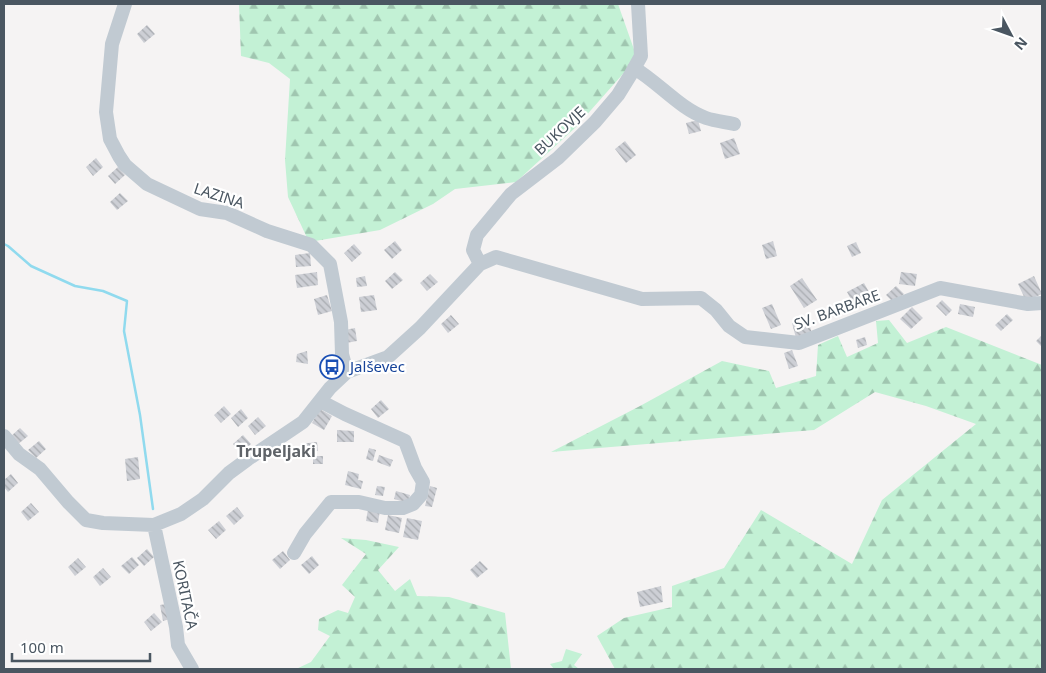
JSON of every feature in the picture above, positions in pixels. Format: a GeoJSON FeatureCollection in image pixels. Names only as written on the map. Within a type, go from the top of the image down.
{"type":"FeatureCollection","features":[{"type":"Feature","properties":{"kind":"street","name":"LAZINA"},"geometry":{"type":"LineString","coordinates":[[125,4],[112,44],[106,112],[110,139],[119,156],[125,165],[147,184],[200,210],[227,213],[267,231],[311,245],[330,264],[341,322],[342,354],[347,372]]}},
{"type":"Feature","properties":{"kind":"street","name":"BUKOVJE"},"geometry":{"type":"LineString","coordinates":[[480,264],[473,250],[477,235],[511,194],[558,158],[618,95],[641,56],[638,4]]}},
{"type":"Feature","properties":{"kind":"street"},"geometry":{"type":"LineString","coordinates":[[634,68],[650,77],[658,87],[675,100],[705,118],[734,124]]}},
{"type":"Feature","properties":{"kind":"street","name":"SV. BARBARE"},"geometry":{"type":"LineString","coordinates":[[480,264],[496,257],[642,299],[701,298],[716,310],[729,326],[745,337],[799,343],[940,288],[1028,304],[1042,303]]}},
{"type":"Feature","properties":{"kind":"street"},"geometry":{"type":"LineString","coordinates":[[5,439],[19,454],[40,469],[86,520],[103,523],[154,525],[181,514],[203,499],[248,459],[303,422],[330,388],[347,372],[388,357],[420,328],[480,264]]}},
{"type":"Feature","properties":{"kind":"street"},"geometry":{"type":"LineString","coordinates":[[294,553],[305,534],[331,502],[359,502],[385,508],[404,508],[413,504],[421,495],[423,482],[415,468],[405,441],[320,401]]}},
{"type":"Feature","properties":{"kind":"street","name":"KORITAČA"},"geometry":{"type":"LineString","coordinates":[[154,525],[176,627],[178,645],[192,669]]}},
{"type":"Feature","properties":{"kind":"green space"},"geometry":{"type":"Polygon","coordinates":[[[239,4],[618,4],[637,58],[576,127],[516,182],[455,189],[433,204],[380,230],[309,242],[288,197],[285,160],[290,79],[269,63],[241,56],[239,4]]]}},
{"type":"Feature","properties":{"kind":"green space"},"geometry":{"type":"Polygon","coordinates":[[[889,320],[907,343],[946,327],[1042,365],[1042,669],[615,669],[597,636],[624,618],[672,607],[672,586],[724,568],[761,510],[852,564],[882,500],[976,424],[926,406],[875,392],[814,430],[551,452],[722,361],[769,371],[776,388],[816,376],[818,345],[838,336],[847,357],[878,343],[876,321],[889,320]]]}},
{"type":"Feature","properties":{"kind":"green space"},"geometry":{"type":"Polygon","coordinates":[[[341,538],[366,540],[399,547],[378,570],[395,591],[410,579],[417,596],[449,597],[505,613],[511,669],[296,669],[311,662],[330,636],[318,630],[319,619],[338,610],[348,613],[355,597],[342,585],[366,554],[341,538]]]}},
{"type":"Feature","properties":{"kind":"green space"},"geometry":{"type":"Polygon","coordinates":[[[566,649],[582,654],[574,665],[579,669],[554,669],[550,664],[562,661],[566,649]]]}},
{"type":"Feature","properties":{"kind":"building"},"geometry":{"type":"Polygon","coordinates":[[[147,25],[155,34],[144,43],[137,34],[147,25]]]}},
{"type":"Feature","properties":{"kind":"building"},"geometry":{"type":"Polygon","coordinates":[[[698,120],[701,131],[689,134],[686,123],[698,120]]]}},
{"type":"Feature","properties":{"kind":"building"},"geometry":{"type":"Polygon","coordinates":[[[734,138],[740,154],[725,159],[720,143],[734,138]]]}},
{"type":"Feature","properties":{"kind":"building"},"geometry":{"type":"Polygon","coordinates":[[[625,141],[636,155],[626,163],[615,149],[625,141]]]}},
{"type":"Feature","properties":{"kind":"building"},"geometry":{"type":"Polygon","coordinates":[[[96,158],[103,167],[93,176],[86,167],[96,158]]]}},
{"type":"Feature","properties":{"kind":"building"},"geometry":{"type":"Polygon","coordinates":[[[118,167],[125,175],[115,184],[108,176],[118,167]]]}},
{"type":"Feature","properties":{"kind":"building"},"geometry":{"type":"Polygon","coordinates":[[[120,193],[128,201],[117,210],[110,202],[120,193]]]}},
{"type":"Feature","properties":{"kind":"building"},"geometry":{"type":"Polygon","coordinates":[[[395,241],[402,250],[392,259],[384,250],[395,241]]]}},
{"type":"Feature","properties":{"kind":"building"},"geometry":{"type":"Polygon","coordinates":[[[773,241],[777,256],[766,259],[762,245],[773,241]]]}},
{"type":"Feature","properties":{"kind":"building"},"geometry":{"type":"Polygon","coordinates":[[[856,242],[861,253],[852,257],[847,246],[856,242]]]}},
{"type":"Feature","properties":{"kind":"building"},"geometry":{"type":"Polygon","coordinates":[[[354,244],[362,253],[352,262],[344,253],[354,244]]]}},
{"type":"Feature","properties":{"kind":"building"},"geometry":{"type":"Polygon","coordinates":[[[310,253],[311,266],[296,267],[295,255],[310,253]]]}},
{"type":"Feature","properties":{"kind":"building"},"geometry":{"type":"Polygon","coordinates":[[[317,272],[318,285],[297,288],[295,275],[317,272]]]}},
{"type":"Feature","properties":{"kind":"building"},"geometry":{"type":"Polygon","coordinates":[[[395,272],[403,280],[392,289],[385,281],[395,272]]]}},
{"type":"Feature","properties":{"kind":"building"},"geometry":{"type":"Polygon","coordinates":[[[901,272],[917,274],[915,286],[899,284],[901,272]]]}},
{"type":"Feature","properties":{"kind":"building"},"geometry":{"type":"Polygon","coordinates":[[[430,274],[438,282],[427,291],[420,283],[430,274]]]}},
{"type":"Feature","properties":{"kind":"building"},"geometry":{"type":"Polygon","coordinates":[[[365,276],[367,286],[357,287],[356,278],[365,276]]]}},
{"type":"Feature","properties":{"kind":"building"},"geometry":{"type":"Polygon","coordinates":[[[1034,276],[1042,294],[1026,301],[1018,284],[1034,276]]]}},
{"type":"Feature","properties":{"kind":"building"},"geometry":{"type":"Polygon","coordinates":[[[802,278],[817,300],[804,308],[790,286],[802,278]]]}},
{"type":"Feature","properties":{"kind":"building"},"geometry":{"type":"Polygon","coordinates":[[[864,283],[869,292],[865,294],[868,298],[854,305],[847,292],[864,283]]]}},
{"type":"Feature","properties":{"kind":"building"},"geometry":{"type":"Polygon","coordinates":[[[896,286],[904,294],[894,303],[886,295],[896,286]]]}},
{"type":"Feature","properties":{"kind":"building"},"geometry":{"type":"Polygon","coordinates":[[[327,295],[332,311],[318,315],[314,299],[327,295]]]}},
{"type":"Feature","properties":{"kind":"building"},"geometry":{"type":"Polygon","coordinates":[[[374,295],[377,310],[361,312],[359,297],[374,295]]]}},
{"type":"Feature","properties":{"kind":"building"},"geometry":{"type":"Polygon","coordinates":[[[942,300],[952,310],[946,316],[936,306],[942,300]]]}},
{"type":"Feature","properties":{"kind":"building"},"geometry":{"type":"Polygon","coordinates":[[[772,304],[781,325],[771,329],[762,308],[772,304]]]}},
{"type":"Feature","properties":{"kind":"building"},"geometry":{"type":"Polygon","coordinates":[[[960,304],[975,307],[973,317],[958,314],[960,304]]]}},
{"type":"Feature","properties":{"kind":"building"},"geometry":{"type":"Polygon","coordinates":[[[912,307],[923,318],[911,329],[900,319],[912,307]]]}},
{"type":"Feature","properties":{"kind":"building"},"geometry":{"type":"Polygon","coordinates":[[[1007,314],[1013,320],[1001,331],[995,325],[1007,314]]]}},
{"type":"Feature","properties":{"kind":"building"},"geometry":{"type":"Polygon","coordinates":[[[451,315],[459,324],[448,333],[441,324],[451,315]]]}},
{"type":"Feature","properties":{"kind":"building"},"geometry":{"type":"Polygon","coordinates":[[[808,319],[812,334],[796,338],[792,323],[808,319]]]}},
{"type":"Feature","properties":{"kind":"building"},"geometry":{"type":"Polygon","coordinates":[[[355,328],[357,341],[346,343],[345,330],[355,328]]]}},
{"type":"Feature","properties":{"kind":"building"},"geometry":{"type":"Polygon","coordinates":[[[1042,335],[1042,347],[1036,341],[1042,335]]]}},
{"type":"Feature","properties":{"kind":"building"},"geometry":{"type":"Polygon","coordinates":[[[865,337],[867,345],[858,348],[856,340],[865,337]]]}},
{"type":"Feature","properties":{"kind":"building"},"geometry":{"type":"Polygon","coordinates":[[[792,350],[798,366],[789,369],[784,353],[792,350]]]}},
{"type":"Feature","properties":{"kind":"building"},"geometry":{"type":"Polygon","coordinates":[[[307,351],[308,364],[296,362],[297,354],[307,351]]]}},
{"type":"Feature","properties":{"kind":"building"},"geometry":{"type":"Polygon","coordinates":[[[381,400],[389,409],[378,418],[371,409],[381,400]]]}},
{"type":"Feature","properties":{"kind":"building"},"geometry":{"type":"Polygon","coordinates":[[[224,406],[231,414],[221,423],[214,415],[224,406]]]}},
{"type":"Feature","properties":{"kind":"building"},"geometry":{"type":"Polygon","coordinates":[[[241,409],[248,418],[238,427],[231,418],[241,409]]]}},
{"type":"Feature","properties":{"kind":"building"},"geometry":{"type":"Polygon","coordinates":[[[320,409],[332,416],[324,430],[312,423],[320,409]]]}},
{"type":"Feature","properties":{"kind":"building"},"geometry":{"type":"Polygon","coordinates":[[[258,417],[266,426],[255,435],[248,426],[258,417]]]}},
{"type":"Feature","properties":{"kind":"building"},"geometry":{"type":"Polygon","coordinates":[[[20,428],[28,436],[17,445],[10,437],[20,428]]]}},
{"type":"Feature","properties":{"kind":"building"},"geometry":{"type":"Polygon","coordinates":[[[337,430],[354,431],[354,442],[337,442],[337,430]]]}},
{"type":"Feature","properties":{"kind":"building"},"geometry":{"type":"Polygon","coordinates":[[[243,435],[251,444],[241,453],[233,444],[243,435]]]}},
{"type":"Feature","properties":{"kind":"building"},"geometry":{"type":"Polygon","coordinates":[[[39,441],[46,449],[36,458],[28,450],[39,441]]]}},
{"type":"Feature","properties":{"kind":"building"},"geometry":{"type":"Polygon","coordinates":[[[317,442],[318,451],[301,452],[300,444],[317,442]]]}},
{"type":"Feature","properties":{"kind":"building"},"geometry":{"type":"Polygon","coordinates":[[[369,448],[376,450],[373,461],[366,459],[369,448]]]}},
{"type":"Feature","properties":{"kind":"building"},"geometry":{"type":"Polygon","coordinates":[[[379,455],[393,460],[390,467],[377,462],[379,455]]]}},
{"type":"Feature","properties":{"kind":"building"},"geometry":{"type":"Polygon","coordinates":[[[313,456],[323,456],[323,464],[313,464],[313,456]]]}},
{"type":"Feature","properties":{"kind":"building"},"geometry":{"type":"Polygon","coordinates":[[[138,457],[140,479],[127,481],[125,459],[138,457]]]}},
{"type":"Feature","properties":{"kind":"building"},"geometry":{"type":"Polygon","coordinates":[[[348,471],[359,474],[358,480],[363,481],[361,489],[345,485],[348,471]]]}},
{"type":"Feature","properties":{"kind":"building"},"geometry":{"type":"Polygon","coordinates":[[[11,474],[18,483],[8,492],[4,487],[4,480],[11,474]]]}},
{"type":"Feature","properties":{"kind":"building"},"geometry":{"type":"Polygon","coordinates":[[[377,486],[385,487],[383,496],[375,495],[377,486]]]}},
{"type":"Feature","properties":{"kind":"building"},"geometry":{"type":"Polygon","coordinates":[[[430,486],[437,488],[432,507],[425,506],[430,486]]]}},
{"type":"Feature","properties":{"kind":"building"},"geometry":{"type":"Polygon","coordinates":[[[396,491],[410,495],[408,503],[394,499],[396,491]]]}},
{"type":"Feature","properties":{"kind":"building"},"geometry":{"type":"Polygon","coordinates":[[[31,503],[39,512],[28,521],[21,512],[31,503]]]}},
{"type":"Feature","properties":{"kind":"building"},"geometry":{"type":"Polygon","coordinates":[[[237,507],[244,516],[234,525],[226,516],[237,507]]]}},
{"type":"Feature","properties":{"kind":"building"},"geometry":{"type":"Polygon","coordinates":[[[368,509],[380,510],[378,523],[366,521],[368,509]]]}},
{"type":"Feature","properties":{"kind":"building"},"geometry":{"type":"Polygon","coordinates":[[[388,515],[402,518],[399,533],[385,530],[388,515]]]}},
{"type":"Feature","properties":{"kind":"building"},"geometry":{"type":"Polygon","coordinates":[[[407,518],[422,521],[418,540],[403,537],[407,518]]]}},
{"type":"Feature","properties":{"kind":"building"},"geometry":{"type":"Polygon","coordinates":[[[219,521],[226,530],[216,539],[208,530],[219,521]]]}},
{"type":"Feature","properties":{"kind":"building"},"geometry":{"type":"Polygon","coordinates":[[[147,549],[154,557],[144,566],[137,558],[147,549]]]}},
{"type":"Feature","properties":{"kind":"building"},"geometry":{"type":"Polygon","coordinates":[[[283,551],[290,560],[280,569],[272,560],[283,551]]]}},
{"type":"Feature","properties":{"kind":"building"},"geometry":{"type":"Polygon","coordinates":[[[312,556],[319,565],[309,574],[301,565],[312,556]]]}},
{"type":"Feature","properties":{"kind":"building"},"geometry":{"type":"Polygon","coordinates":[[[132,557],[139,565],[129,574],[121,566],[132,557]]]}},
{"type":"Feature","properties":{"kind":"building"},"geometry":{"type":"Polygon","coordinates":[[[78,558],[86,567],[75,576],[68,567],[78,558]]]}},
{"type":"Feature","properties":{"kind":"building"},"geometry":{"type":"Polygon","coordinates":[[[480,561],[488,569],[477,578],[470,570],[480,561]]]}},
{"type":"Feature","properties":{"kind":"building"},"geometry":{"type":"Polygon","coordinates":[[[103,568],[111,577],[100,586],[93,577],[103,568]]]}},
{"type":"Feature","properties":{"kind":"building"},"geometry":{"type":"Polygon","coordinates":[[[661,586],[663,602],[640,607],[637,592],[661,586]]]}},
{"type":"Feature","properties":{"kind":"building"},"geometry":{"type":"Polygon","coordinates":[[[166,604],[170,619],[163,621],[160,605],[166,604]]]}},
{"type":"Feature","properties":{"kind":"building"},"geometry":{"type":"Polygon","coordinates":[[[154,613],[162,622],[151,631],[144,622],[154,613]]]}},
{"type":"Feature","properties":{"kind":"waterway","name":"Jalševec"},"geometry":{"type":"LineString","coordinates":[[4,244],[31,266],[75,286],[103,291],[127,301],[124,331],[140,415],[153,509]]}},
{"type":"Feature","properties":{"kind":"place","name":"Jalševec"},"geometry":{"type":"Point","coordinates":[332,367]}},
{"type":"Feature","properties":{"kind":"district","name":"Trupeljaki"},"geometry":{"type":"Point","coordinates":[276,451]}}]}
